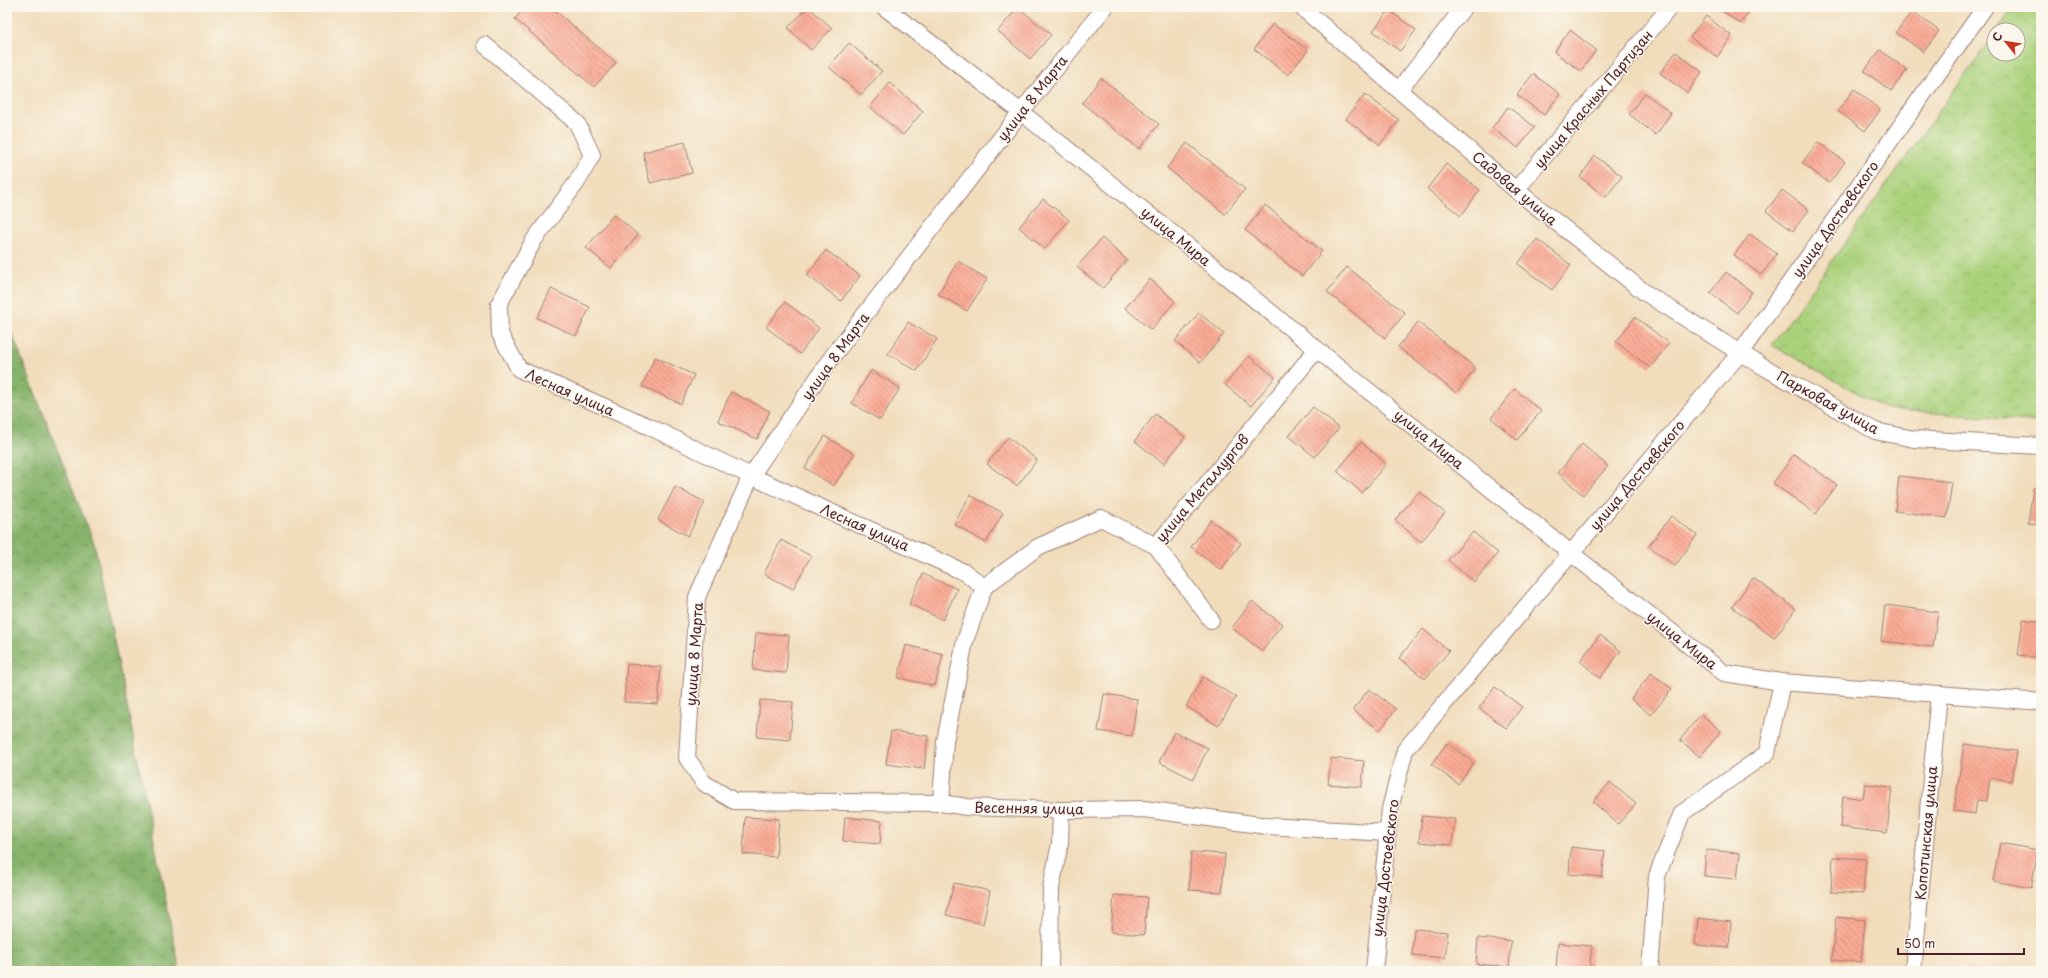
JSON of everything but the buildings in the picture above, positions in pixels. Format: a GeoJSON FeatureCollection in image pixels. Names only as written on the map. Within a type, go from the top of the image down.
{"type":"FeatureCollection","features":[{"type":"Feature","properties":{"kind":"street","name":"улица Мира"},"geometry":{"type":"LineString","coordinates":[[884,7],[1020,112],[1572,554],[1724,673],[1782,682],[2041,702]]}},
{"type":"Feature","properties":{"kind":"street","name":"улица 8 Марта"},"geometry":{"type":"LineString","coordinates":[[687,758],[697,597],[750,476],[832,357],[1020,112],[1105,7]]}},
{"type":"Feature","properties":{"kind":"street","name":"Садовая улица"},"geometry":{"type":"LineString","coordinates":[[1301,7],[1516,190],[1644,292],[1740,353]]}},
{"type":"Feature","properties":{"kind":"street"},"geometry":{"type":"LineString","coordinates":[[1399,90],[1464,7]]}},
{"type":"Feature","properties":{"kind":"street","name":"улица Красных Партизан"},"geometry":{"type":"LineString","coordinates":[[1516,190],[1670,7]]}},
{"type":"Feature","properties":{"kind":"street","name":"улица Достоевского"},"geometry":{"type":"LineString","coordinates":[[1374,971],[1390,809],[1405,750],[1572,554],[1740,353],[1985,7]]}},
{"type":"Feature","properties":{"kind":"street","name":"Лесная улица"},"geometry":{"type":"LineString","coordinates":[[486,45],[577,122],[592,155],[577,182],[534,240],[499,304],[500,334],[519,370],[650,427],[750,476],[966,573],[984,587]]}},
{"type":"Feature","properties":{"kind":"street","name":"улица Металлургов"},"geometry":{"type":"LineString","coordinates":[[984,587],[1038,547],[1101,518],[1156,546],[1317,349]]}},
{"type":"Feature","properties":{"kind":"street","name":"Парковая улица"},"geometry":{"type":"LineString","coordinates":[[1740,353],[1875,431],[1914,438],[2041,446]]}},
{"type":"Feature","properties":{"kind":"street"},"geometry":{"type":"LineString","coordinates":[[1156,546],[1211,620]]}},
{"type":"Feature","properties":{"kind":"street"},"geometry":{"type":"LineString","coordinates":[[941,803],[945,741],[965,641],[984,587]]}},
{"type":"Feature","properties":{"kind":"street"},"geometry":{"type":"LineString","coordinates":[[1650,971],[1657,876],[1682,813],[1767,754],[1782,682]]}},
{"type":"Feature","properties":{"kind":"street","name":"Копотинская улица"},"geometry":{"type":"LineString","coordinates":[[1913,971],[1939,694]]}},
{"type":"Feature","properties":{"kind":"street","name":"Весенняя улица"},"geometry":{"type":"LineString","coordinates":[[687,758],[704,783],[734,801],[941,803],[967,807],[1061,810],[1144,809],[1267,826],[1388,833]]}},
{"type":"Feature","properties":{"kind":"street"},"geometry":{"type":"LineString","coordinates":[[1050,971],[1051,888],[1060,843],[1061,810]]}},
{"type":"Feature","properties":{"kind":"green space"},"geometry":{"type":"Polygon","coordinates":[[[2013,7],[2041,7],[2041,422],[1886,409],[1772,345],[1986,45],[1986,62],[2026,62],[2026,22],[2003,22],[2013,7]]]}},
{"type":"Feature","properties":{"kind":"green space"},"geometry":{"type":"Polygon","coordinates":[[[7,321],[95,546],[180,971],[7,971],[7,321]]]}}]}
